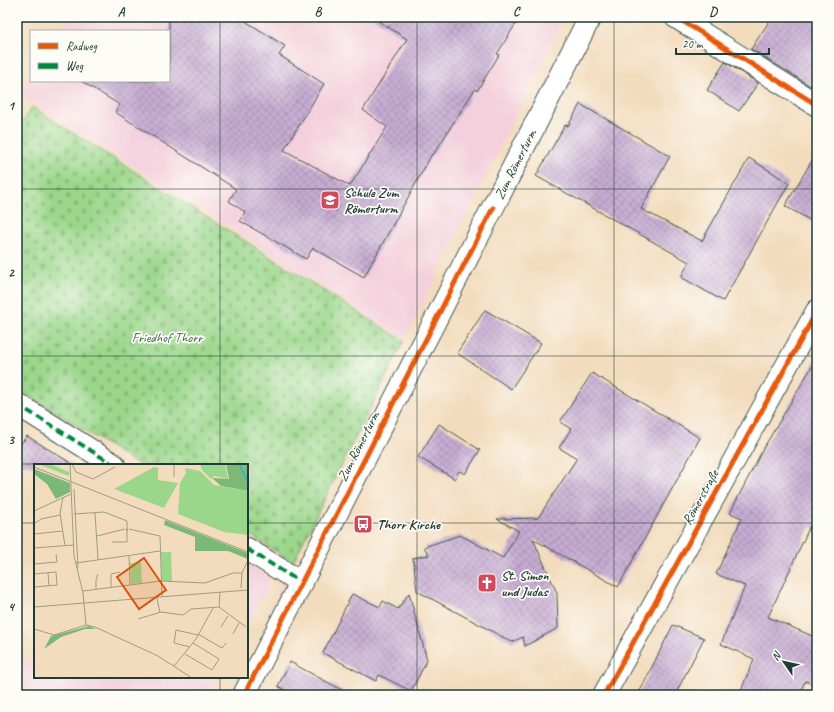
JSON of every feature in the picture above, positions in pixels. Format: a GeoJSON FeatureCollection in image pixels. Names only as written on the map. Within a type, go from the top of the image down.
{"type":"FeatureCollection","features":[{"type":"Feature","properties":{"kind":"street","name":"Zum Römerturm"},"geometry":{"type":"LineString","coordinates":[[244,695],[590,17]]}},
{"type":"Feature","properties":{"kind":"street"},"geometry":{"type":"LineString","coordinates":[[676,17],[817,105]]}},
{"type":"Feature","properties":{"kind":"street","name":"Römerstraße"},"geometry":{"type":"LineString","coordinates":[[604,695],[817,311]]}},
{"type":"Feature","properties":{"kind":"street"},"geometry":{"type":"LineString","coordinates":[[17,404],[112,464]]}},
{"type":"Feature","properties":{"kind":"street"},"geometry":{"type":"LineString","coordinates":[[248,550],[302,583]]}},
{"type":"Feature","properties":{"kind":"shaded area","name":"Schule Zum Römerturm"},"geometry":{"type":"Polygon","coordinates":[[[69,17],[564,17],[405,339],[20,94],[30,79],[30,82],[170,82],[170,30],[61,30],[69,17]]]}},
{"type":"Feature","properties":{"kind":"shaded area"},"geometry":{"type":"Polygon","coordinates":[[[248,563],[270,577],[267,589],[248,622],[248,563]]]}},
{"type":"Feature","properties":{"kind":"shaded area"},"geometry":{"type":"Polygon","coordinates":[[[34,652],[34,678],[218,678],[209,695],[17,695],[17,679],[34,652]]]}},
{"type":"Feature","properties":{"kind":"green space","name":"Friedhof Thorr"},"geometry":{"type":"Polygon","coordinates":[[[32,107],[404,341],[293,562],[248,534],[248,464],[137,464],[17,388],[17,131],[32,107]]]}},
{"type":"Feature","properties":{"kind":"building"},"geometry":{"type":"Polygon","coordinates":[[[169,17],[239,17],[285,46],[279,55],[324,84],[284,150],[350,186],[387,127],[363,110],[407,39],[372,17],[520,17],[497,54],[499,55],[477,91],[475,89],[433,155],[432,154],[364,277],[313,248],[306,259],[240,221],[245,212],[229,201],[236,189],[115,112],[120,105],[83,82],[170,82],[169,17]]]}},
{"type":"Feature","properties":{"kind":"building"},"geometry":{"type":"Polygon","coordinates":[[[772,17],[817,17],[817,90],[751,49],[772,17]]]}},
{"type":"Feature","properties":{"kind":"building"},"geometry":{"type":"Polygon","coordinates":[[[725,62],[758,83],[739,111],[707,90],[725,62]]]}},
{"type":"Feature","properties":{"kind":"building"},"geometry":{"type":"Polygon","coordinates":[[[580,104],[670,156],[641,209],[702,241],[749,158],[789,183],[723,301],[681,277],[689,262],[536,176],[565,125],[568,126],[580,104]]]}},
{"type":"Feature","properties":{"kind":"building"},"geometry":{"type":"Polygon","coordinates":[[[817,152],[817,224],[785,206],[817,152]]]}},
{"type":"Feature","properties":{"kind":"building"},"geometry":{"type":"Polygon","coordinates":[[[485,310],[541,343],[511,389],[457,353],[485,310]]]}},
{"type":"Feature","properties":{"kind":"building"},"geometry":{"type":"Polygon","coordinates":[[[817,358],[817,530],[810,526],[768,617],[817,638],[817,685],[805,681],[799,695],[739,695],[754,659],[721,644],[745,586],[716,574],[742,518],[730,513],[763,449],[817,358]]]}},
{"type":"Feature","properties":{"kind":"building"},"geometry":{"type":"Polygon","coordinates":[[[592,373],[700,438],[618,587],[533,539],[557,593],[558,628],[525,646],[523,637],[512,642],[417,591],[413,558],[429,555],[424,547],[460,535],[503,558],[519,531],[497,519],[538,518],[577,458],[559,448],[571,429],[560,422],[592,373]]]}},
{"type":"Feature","properties":{"kind":"building"},"geometry":{"type":"Polygon","coordinates":[[[439,424],[480,450],[465,474],[459,471],[455,479],[418,457],[439,424]]]}},
{"type":"Feature","properties":{"kind":"building"},"geometry":{"type":"Polygon","coordinates":[[[27,436],[72,464],[17,465],[17,449],[27,436]]]}},
{"type":"Feature","properties":{"kind":"building"},"geometry":{"type":"Polygon","coordinates":[[[409,593],[427,660],[411,691],[379,675],[376,681],[323,653],[352,594],[380,607],[383,601],[398,609],[409,593]]]}},
{"type":"Feature","properties":{"kind":"building"},"geometry":{"type":"Polygon","coordinates":[[[673,625],[704,638],[675,695],[638,695],[673,625]]]}},
{"type":"Feature","properties":{"kind":"building"},"geometry":{"type":"Polygon","coordinates":[[[290,662],[351,695],[293,695],[278,686],[290,662]]]}},
{"type":"Feature","properties":{"kind":"marked path"},"geometry":{"type":"LineString","coordinates":[[17,404],[112,464]]}},
{"type":"Feature","properties":{"kind":"marked path"},"geometry":{"type":"LineString","coordinates":[[248,550],[302,583]]}},
{"type":"Feature","properties":{"kind":"cycle path"},"geometry":{"type":"LineString","coordinates":[[676,17],[817,105]]}},
{"type":"Feature","properties":{"kind":"cycle path"},"geometry":{"type":"LineString","coordinates":[[244,695],[493,208]]}},
{"type":"Feature","properties":{"kind":"cycle path"},"geometry":{"type":"LineString","coordinates":[[604,695],[817,311]]}},
{"type":"Feature","properties":{"kind":"place","name":"Schule Zum Römerturm"},"geometry":{"type":"Point","coordinates":[330,200]}},
{"type":"Feature","properties":{"kind":"place","name":"Thorr Kirche"},"geometry":{"type":"Point","coordinates":[363,524]}},
{"type":"Feature","properties":{"kind":"place","name":"St. Simon und Judas"},"geometry":{"type":"Point","coordinates":[487,583]}}]}
